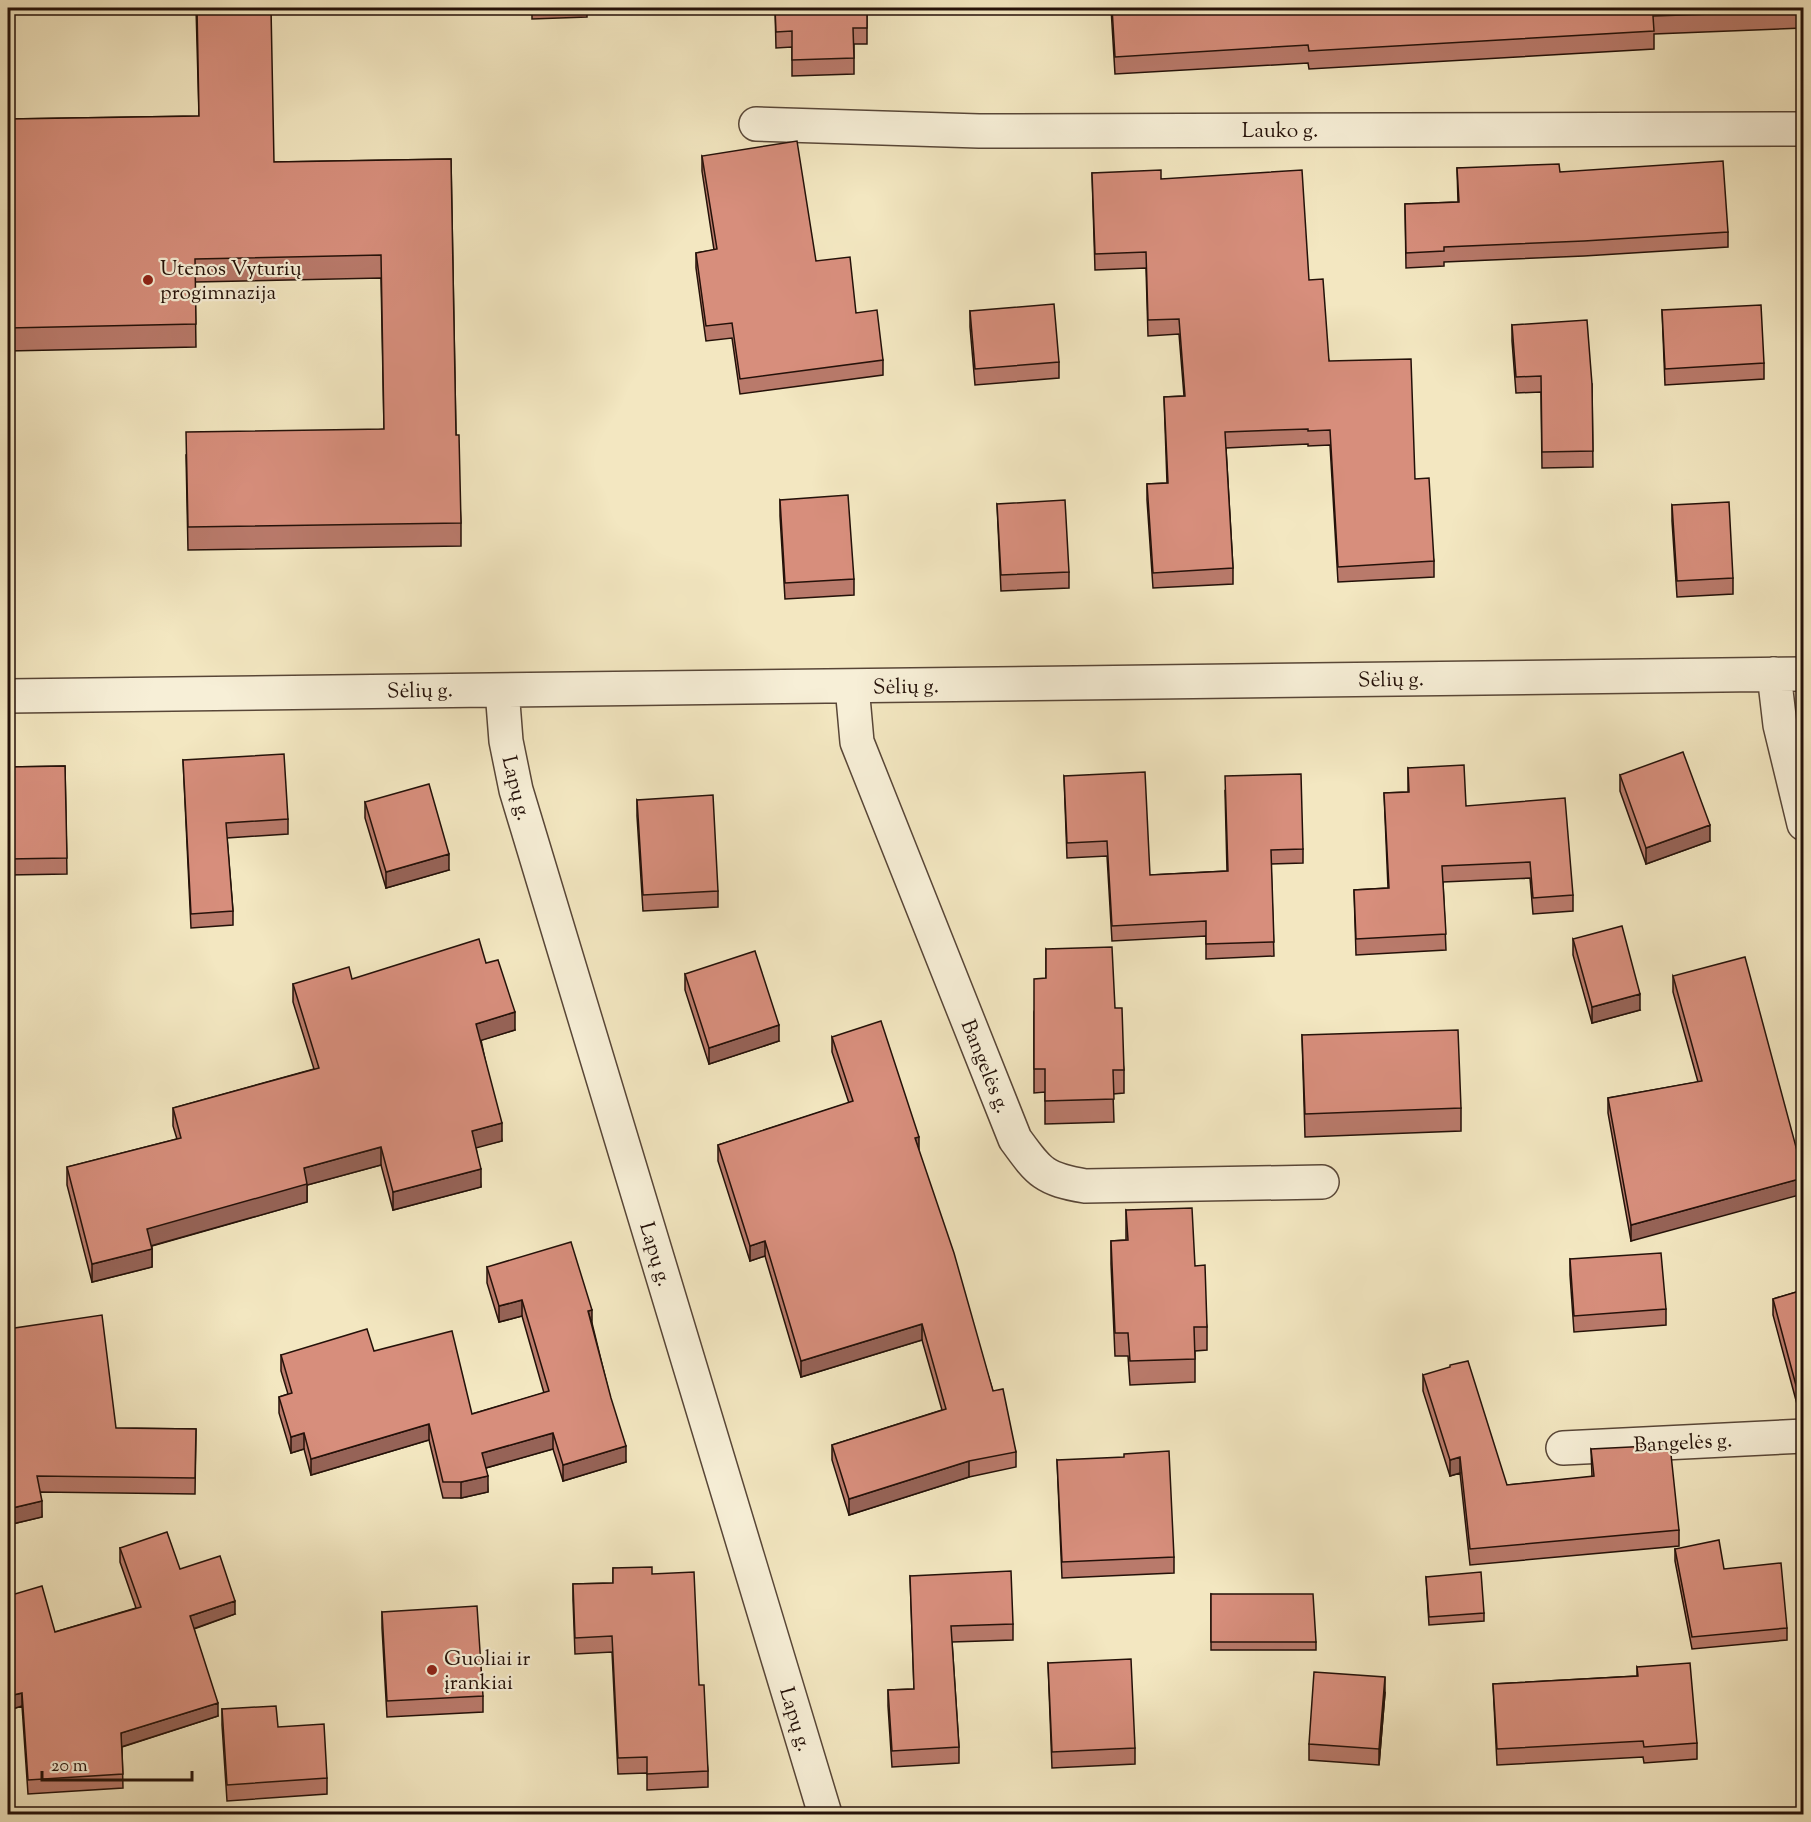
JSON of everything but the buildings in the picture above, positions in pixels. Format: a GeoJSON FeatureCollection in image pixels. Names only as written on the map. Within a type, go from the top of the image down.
{"type":"FeatureCollection","features":[{"type":"Feature","properties":{"kind":"street","name":"Lauko g."},"geometry":{"type":"LineString","coordinates":[[756,124],[979,131],[1803,129]]}},
{"type":"Feature","properties":{"kind":"street","name":"Sėlių g."},"geometry":{"type":"LineString","coordinates":[[8,696],[1789,674]]}},
{"type":"Feature","properties":{"kind":"street"},"geometry":{"type":"LineString","coordinates":[[1789,674],[1780,725],[1803,824]]}},
{"type":"Feature","properties":{"kind":"street","name":"Bangelės g."},"geometry":{"type":"LineString","coordinates":[[852,686],[857,742],[1014,1139],[1036,1168],[1060,1181],[1085,1186],[1322,1182]]}},
{"type":"Feature","properties":{"kind":"street","name":"Lapų g."},"geometry":{"type":"LineString","coordinates":[[502,690],[506,741],[516,790],[825,1815]]}},
{"type":"Feature","properties":{"kind":"street","name":"Bangelės g."},"geometry":{"type":"LineString","coordinates":[[1563,1448],[1803,1436]]}},
{"type":"Feature","properties":{"kind":"place","name":"Utenos Vyturių progimnazija"},"geometry":{"type":"Point","coordinates":[148,280]}},
{"type":"Feature","properties":{"kind":"place","name":"Guoliai ir įrankiai"},"geometry":{"type":"Point","coordinates":[432,1670]}}]}
